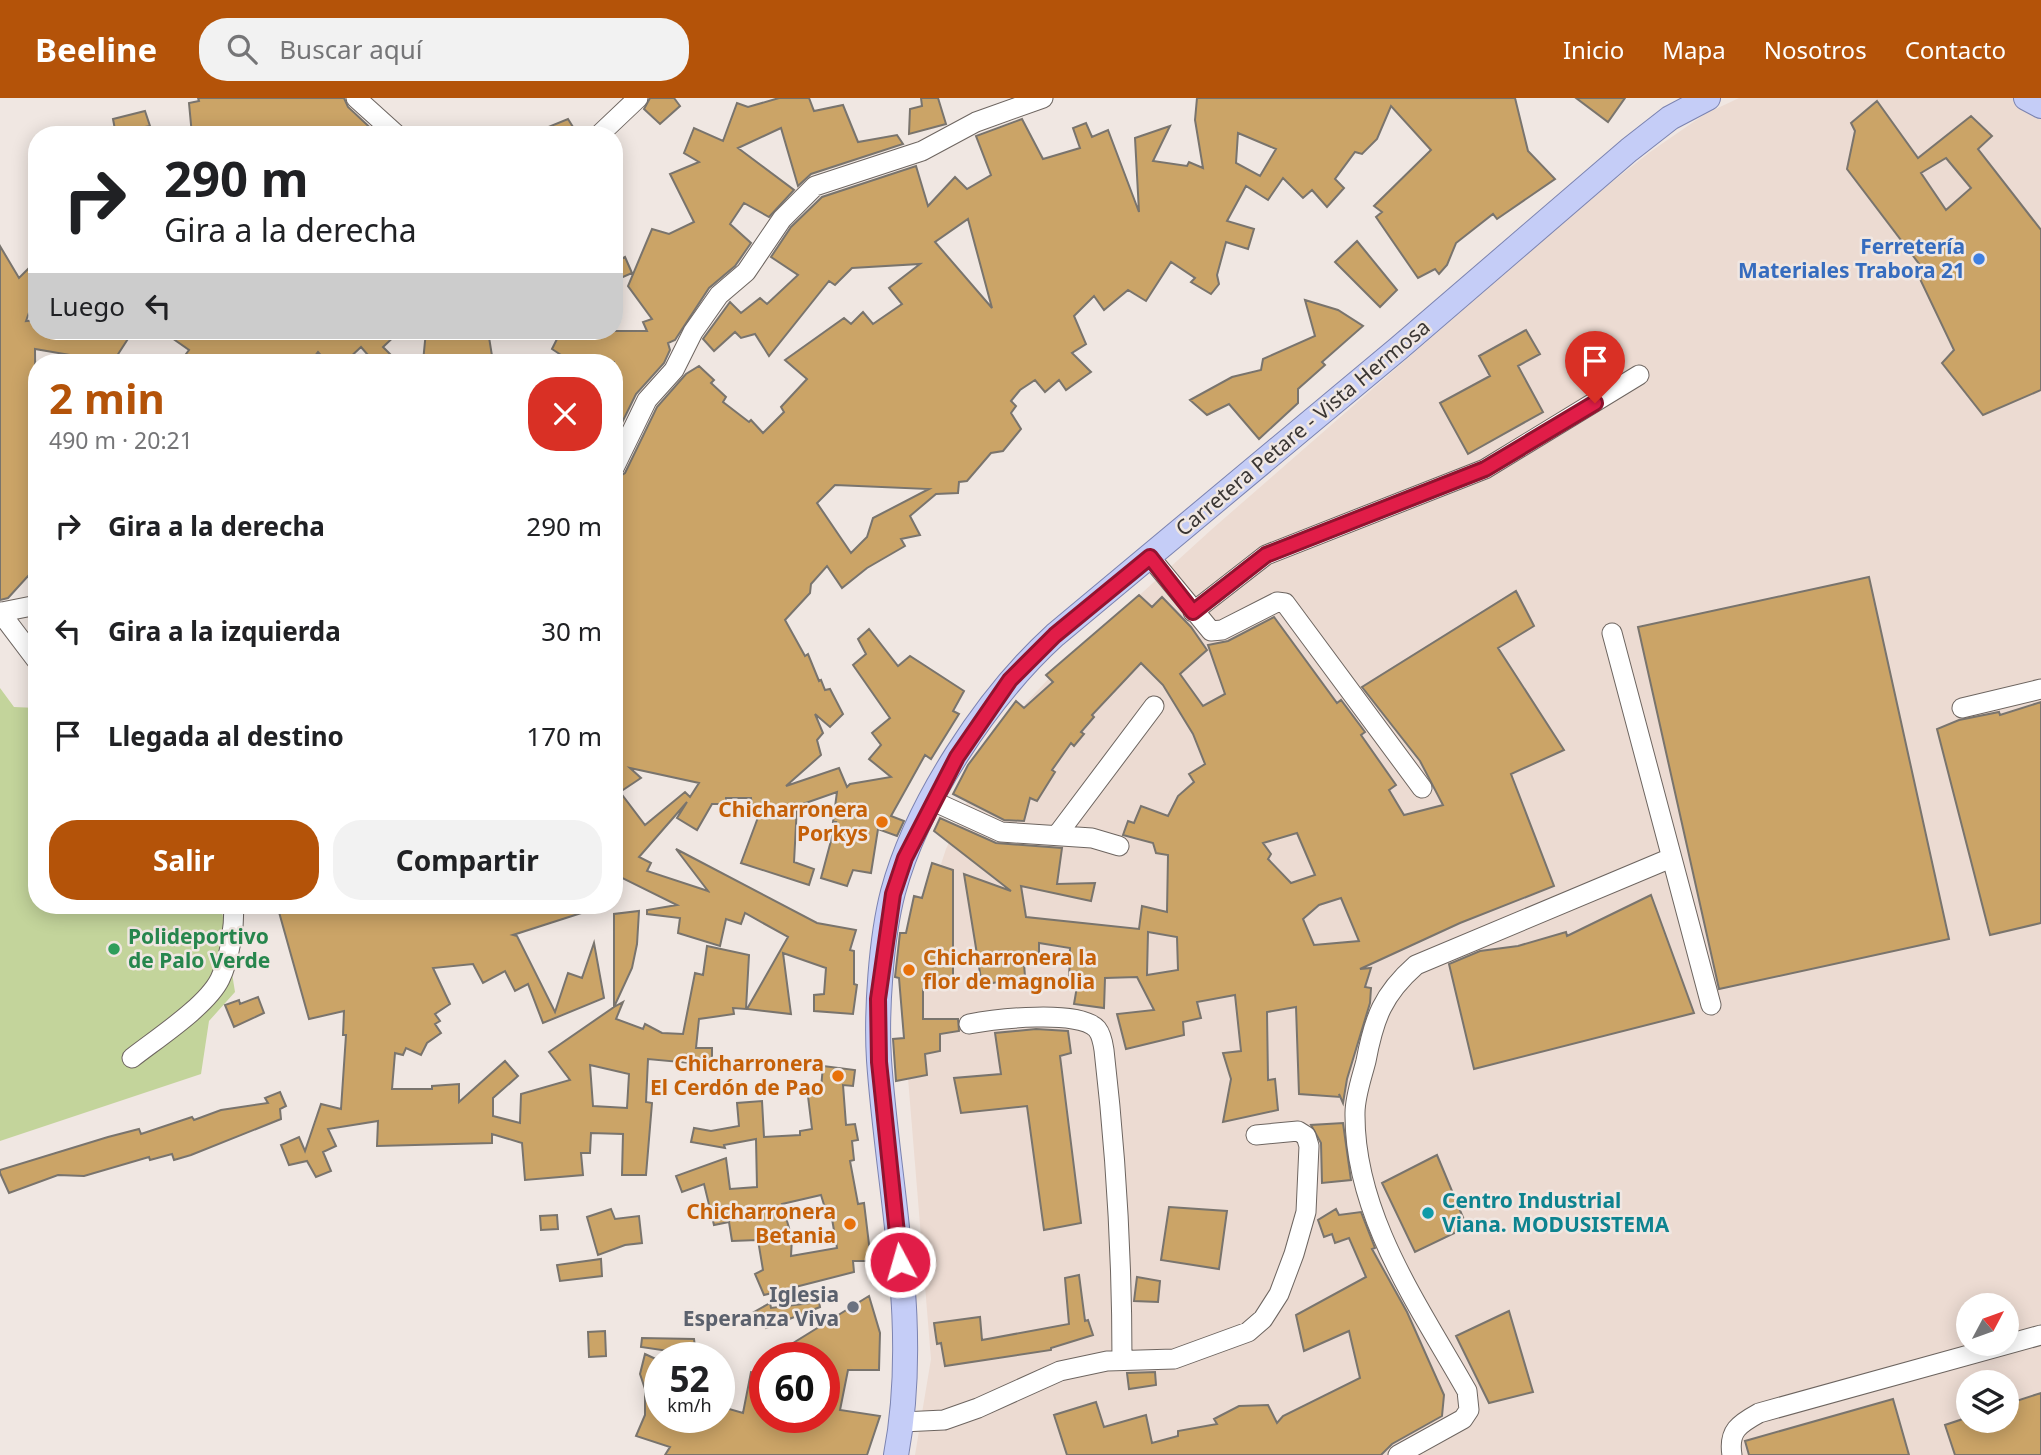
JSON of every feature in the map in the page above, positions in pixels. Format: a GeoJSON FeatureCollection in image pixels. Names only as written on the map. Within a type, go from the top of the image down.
{"type":"FeatureCollection","features":[{"type":"Feature","properties":{"kind":"main road","name":"Carretera Petare - Vista Hermosa"},"geometry":{"type":"LineString","coordinates":[[896,1455],[902,1422],[906,1321],[879,1062],[878,999],[893,894],[905,858],[957,757],[1010,680],[1055,635],[1150,557],[1231,485],[1399,348],[1671,108],[1708,98]]}},
{"type":"Feature","properties":{"kind":"main road"},"geometry":{"type":"LineString","coordinates":[[2026,98],[2041,106]]}},
{"type":"Feature","properties":{"kind":"street"},"geometry":{"type":"LineString","coordinates":[[356,98],[387,126]]}},
{"type":"Feature","properties":{"kind":"street"},"geometry":{"type":"LineString","coordinates":[[608,126],[638,98]]}},
{"type":"Feature","properties":{"kind":"street"},"geometry":{"type":"LineString","coordinates":[[623,449],[646,400],[674,370],[693,332],[719,295],[746,272],[782,219],[815,186],[922,151],[976,122],[1043,98]]}},
{"type":"Feature","properties":{"kind":"street"},"geometry":{"type":"LineString","coordinates":[[1193,612],[1266,555],[1485,469],[1639,376]]}},
{"type":"Feature","properties":{"kind":"street"},"geometry":{"type":"LineString","coordinates":[[1150,557],[1211,631],[1222,630],[1277,602],[1285,603],[1422,788]]}},
{"type":"Feature","properties":{"kind":"street"},"geometry":{"type":"LineString","coordinates":[[28,607],[1,612],[28,649]]}},
{"type":"Feature","properties":{"kind":"street"},"geometry":{"type":"LineString","coordinates":[[1612,633],[1711,1006]]}},
{"type":"Feature","properties":{"kind":"street"},"geometry":{"type":"LineString","coordinates":[[1962,708],[2041,689]]}},
{"type":"Feature","properties":{"kind":"street"},"geometry":{"type":"LineString","coordinates":[[1057,835],[1154,706]]}},
{"type":"Feature","properties":{"kind":"street"},"geometry":{"type":"LineString","coordinates":[[933,801],[1001,832],[1092,838],[1119,846]]}},
{"type":"Feature","properties":{"kind":"street"},"geometry":{"type":"LineString","coordinates":[[1398,1455],[1463,1419],[1469,1409],[1467,1391],[1389,1252],[1364,1186],[1355,1112],[1374,1020],[1395,983],[1416,965],[1671,858]]}},
{"type":"Feature","properties":{"kind":"street"},"geometry":{"type":"LineString","coordinates":[[132,1058],[189,1014],[219,980],[228,951],[233,914]]}},
{"type":"Feature","properties":{"kind":"street"},"geometry":{"type":"LineString","coordinates":[[969,1024],[991,1020],[1065,1019],[1086,1021],[1099,1030],[1104,1050],[1116,1178],[1122,1280],[1122,1360]]}},
{"type":"Feature","properties":{"kind":"street"},"geometry":{"type":"LineString","coordinates":[[902,1422],[944,1420],[978,1408],[1060,1371],[1122,1360],[1174,1359],[1248,1332],[1263,1319],[1279,1294],[1306,1212],[1309,1146],[1306,1136],[1298,1131],[1256,1135]]}},
{"type":"Feature","properties":{"kind":"street"},"geometry":{"type":"LineString","coordinates":[[1732,1455],[1730,1440],[1737,1425],[1759,1413],[2041,1335]]}},
{"type":"Feature","properties":{"kind":"shaded area"},"geometry":{"type":"Polygon","coordinates":[[[1739,98],[2041,98],[2041,1455],[915,1455],[931,1359],[907,1066],[916,939],[946,849],[985,761],[1010,720],[1054,673],[1211,530],[1584,204],[1650,152],[1705,114],[1739,98]]]}},
{"type":"Feature","properties":{"kind":"green space","name":"Polideportivo de Palo Verde"},"geometry":{"type":"Polygon","coordinates":[[[0,688],[14,707],[28,708],[28,914],[222,914],[235,992],[209,1021],[201,1074],[0,1141],[0,688]]]}},
{"type":"Feature","properties":{"kind":"building"},"geometry":{"type":"Polygon","coordinates":[[[198,98],[344,98],[348,107],[368,126],[191,126],[189,103],[199,101],[198,98]]]}},
{"type":"Feature","properties":{"kind":"building"},"geometry":{"type":"Polygon","coordinates":[[[650,98],[674,98],[680,106],[660,124],[644,109],[650,98]]]}},
{"type":"Feature","properties":{"kind":"building"},"geometry":{"type":"Polygon","coordinates":[[[779,98],[809,98],[814,111],[843,105],[858,142],[897,135],[903,144],[811,174],[798,186],[781,128],[738,148],[794,190],[769,217],[744,203],[730,224],[751,243],[735,266],[709,288],[675,340],[668,343],[670,350],[664,363],[636,394],[623,421],[623,354],[560,354],[552,349],[556,340],[623,340],[623,331],[647,331],[643,322],[652,319],[628,286],[652,229],[669,234],[694,222],[670,174],[699,162],[684,153],[694,128],[723,141],[737,103],[748,107],[779,98]]]}},
{"type":"Feature","properties":{"kind":"building"},"geometry":{"type":"Polygon","coordinates":[[[921,98],[938,98],[946,124],[909,134],[910,109],[922,106],[921,98]]]}},
{"type":"Feature","properties":{"kind":"building"},"geometry":{"type":"Polygon","coordinates":[[[1197,98],[1515,98],[1528,151],[1555,179],[1497,219],[1493,214],[1456,243],[1447,265],[1439,274],[1435,269],[1418,278],[1376,217],[1382,212],[1374,206],[1431,150],[1391,106],[1377,139],[1362,154],[1355,152],[1335,179],[1344,188],[1327,207],[1312,190],[1303,198],[1283,178],[1268,200],[1246,186],[1227,221],[1254,229],[1248,249],[1226,242],[1217,275],[1219,284],[1211,294],[1191,282],[1195,278],[1171,262],[1146,301],[1128,290],[1104,310],[1094,296],[1074,316],[1086,344],[1072,353],[1091,372],[1066,390],[1059,380],[1045,392],[1035,380],[1020,390],[1011,401],[1016,406],[1011,413],[1021,429],[1003,451],[991,453],[967,481],[959,482],[958,493],[936,494],[910,516],[920,535],[901,539],[905,546],[867,568],[842,588],[827,566],[811,584],[810,593],[785,620],[805,656],[808,654],[819,681],[821,680],[825,690],[830,689],[843,714],[830,727],[815,714],[823,733],[817,740],[821,755],[786,786],[839,768],[847,787],[850,784],[891,777],[869,759],[881,745],[872,733],[890,718],[853,665],[866,654],[858,639],[869,629],[898,666],[910,656],[964,691],[953,711],[959,714],[931,759],[925,755],[891,816],[904,821],[897,836],[878,829],[871,873],[853,870],[847,886],[821,878],[836,822],[833,822],[837,792],[797,806],[794,862],[814,869],[809,885],[741,863],[760,812],[753,816],[751,798],[726,798],[726,804],[712,804],[697,830],[677,818],[687,802],[639,857],[651,863],[647,871],[708,891],[676,849],[817,923],[856,930],[850,950],[854,951],[854,984],[857,985],[853,1014],[814,1011],[814,995],[824,994],[826,968],[783,953],[791,1014],[747,1009],[788,937],[745,913],[741,924],[726,919],[720,946],[678,933],[680,918],[647,914],[647,910],[677,905],[623,878],[623,796],[645,825],[685,792],[690,797],[699,783],[630,768],[641,778],[623,790],[623,474],[657,407],[686,374],[699,366],[714,380],[711,383],[726,397],[723,402],[749,422],[751,420],[763,433],[784,412],[781,407],[807,379],[785,360],[844,318],[851,324],[863,312],[873,324],[902,304],[889,288],[920,264],[852,268],[835,285],[829,281],[769,356],[755,334],[741,338],[735,332],[714,351],[703,339],[730,302],[741,313],[760,298],[767,304],[798,275],[771,257],[791,227],[822,197],[916,166],[928,206],[955,177],[967,189],[991,175],[976,136],[1022,119],[1043,159],[1080,148],[1073,128],[1086,123],[1092,137],[1108,130],[1139,212],[1135,138],[1170,126],[1153,161],[1187,166],[1189,162],[1203,168],[1195,120],[1197,98]],[[1238,133],[1236,163],[1260,176],[1276,149],[1238,133]],[[968,219],[935,242],[992,308],[968,219]],[[835,485],[817,503],[851,553],[867,537],[873,518],[929,489],[835,485]]]}},
{"type":"Feature","properties":{"kind":"building"},"geometry":{"type":"Polygon","coordinates":[[[1576,98],[1625,98],[1608,122],[1576,98]]]}},
{"type":"Feature","properties":{"kind":"building","name":"Ferretería Materiales Trabora 21"},"geometry":{"type":"Polygon","coordinates":[[[1877,101],[1918,158],[1971,116],[1992,136],[1978,149],[2041,230],[2041,390],[1983,415],[1942,363],[1954,350],[1920,279],[1926,273],[1847,169],[1855,131],[1851,123],[1877,101]],[[1946,158],[1921,173],[1946,210],[1971,188],[1946,158]]]}},
{"type":"Feature","properties":{"kind":"building"},"geometry":{"type":"Polygon","coordinates":[[[145,111],[150,126],[114,126],[113,119],[145,111]]]}},
{"type":"Feature","properties":{"kind":"building"},"geometry":{"type":"Polygon","coordinates":[[[568,119],[572,126],[551,126],[568,119]]]}},
{"type":"Feature","properties":{"kind":"building"},"geometry":{"type":"Polygon","coordinates":[[[1357,241],[1397,290],[1380,307],[1335,262],[1357,241]]]}},
{"type":"Feature","properties":{"kind":"building"},"geometry":{"type":"Polygon","coordinates":[[[0,246],[19,278],[28,269],[28,340],[127,340],[118,354],[64,354],[35,349],[35,354],[28,354],[28,576],[8,598],[0,600],[0,246]]]}},
{"type":"Feature","properties":{"kind":"building"},"geometry":{"type":"Polygon","coordinates":[[[625,257],[632,273],[623,277],[625,257]]]}},
{"type":"Feature","properties":{"kind":"building"},"geometry":{"type":"Polygon","coordinates":[[[1305,300],[1338,310],[1363,326],[1322,362],[1325,365],[1298,389],[1298,403],[1259,439],[1229,404],[1207,415],[1190,400],[1232,377],[1261,370],[1263,359],[1315,336],[1305,300]]]}},
{"type":"Feature","properties":{"kind":"building"},"geometry":{"type":"Polygon","coordinates":[[[1526,330],[1540,354],[1518,366],[1543,412],[1468,454],[1440,403],[1490,376],[1479,356],[1526,330]]]}},
{"type":"Feature","properties":{"kind":"building"},"geometry":{"type":"Polygon","coordinates":[[[175,340],[390,340],[383,347],[390,354],[367,354],[361,347],[354,354],[186,354],[189,350],[175,340]]]}},
{"type":"Feature","properties":{"kind":"building"},"geometry":{"type":"Polygon","coordinates":[[[425,340],[489,340],[492,354],[424,354],[425,340]]]}},
{"type":"Feature","properties":{"kind":"building"},"geometry":{"type":"Polygon","coordinates":[[[1869,577],[1949,939],[1719,989],[1638,627],[1869,577]]]}},
{"type":"Feature","properties":{"kind":"building"},"geometry":{"type":"Polygon","coordinates":[[[1516,591],[1534,626],[1498,648],[1564,750],[1511,774],[1554,886],[1460,923],[1360,969],[1371,968],[1365,987],[1371,988],[1370,1003],[1347,1079],[1343,1103],[1339,1094],[1340,1097],[1299,1094],[1296,1007],[1267,1012],[1268,1080],[1275,1079],[1278,1110],[1223,1122],[1231,1079],[1223,1053],[1241,1051],[1235,995],[1197,1002],[1201,1018],[1183,1022],[1184,1035],[1126,1049],[1117,1014],[1154,1010],[1137,977],[1105,978],[1104,1008],[1074,1004],[1078,981],[1069,982],[1070,948],[1039,943],[1039,961],[1024,963],[1025,977],[982,985],[964,874],[1011,891],[934,831],[940,818],[996,843],[1062,848],[1057,884],[1095,883],[1091,901],[1021,886],[1026,917],[1139,929],[1142,906],[1167,912],[1168,855],[1156,853],[1153,843],[1123,835],[1128,821],[1134,823],[1141,806],[1168,816],[1178,796],[1194,782],[1189,774],[1205,764],[1193,734],[1163,685],[1141,663],[1092,715],[1094,717],[1081,732],[1084,734],[1074,746],[1071,743],[1052,770],[1055,772],[1037,801],[1030,798],[1024,821],[1004,820],[953,794],[968,765],[1016,701],[1024,708],[1053,682],[1046,675],[1139,595],[1152,607],[1162,597],[1191,627],[1207,650],[1180,674],[1203,706],[1225,694],[1208,645],[1228,641],[1274,617],[1337,703],[1341,700],[1365,732],[1361,735],[1396,785],[1389,790],[1404,815],[1443,805],[1420,761],[1362,687],[1516,591]],[[1297,833],[1263,843],[1271,854],[1268,859],[1291,883],[1315,875],[1297,833]],[[1341,898],[1319,905],[1303,919],[1314,945],[1359,941],[1341,898]],[[1148,932],[1147,975],[1178,970],[1177,937],[1148,932]]]}},
{"type":"Feature","properties":{"kind":"building"},"geometry":{"type":"Polygon","coordinates":[[[2041,702],[2041,923],[1990,935],[1937,729],[1959,720],[1999,712],[2000,715],[2041,702]]]}},
{"type":"Feature","properties":{"kind":"building"},"geometry":{"type":"Polygon","coordinates":[[[932,863],[953,870],[953,983],[923,989],[923,1019],[958,1019],[959,1031],[940,1034],[940,1051],[925,1054],[927,1075],[896,1081],[893,1039],[904,1038],[899,978],[895,977],[900,933],[906,933],[914,896],[922,898],[932,863]]]}},
{"type":"Feature","properties":{"kind":"building"},"geometry":{"type":"Polygon","coordinates":[[[1651,895],[1694,1013],[1474,1069],[1449,964],[1480,951],[1518,946],[1566,932],[1567,936],[1651,895]]]}},
{"type":"Feature","properties":{"kind":"building"},"geometry":{"type":"Polygon","coordinates":[[[639,911],[632,968],[614,1007],[614,914],[639,911]]]}},
{"type":"Feature","properties":{"kind":"building"},"geometry":{"type":"Polygon","coordinates":[[[280,914],[578,914],[513,935],[517,936],[555,1012],[568,973],[582,978],[594,943],[604,998],[543,1023],[528,984],[515,991],[505,971],[483,983],[473,964],[433,968],[450,1004],[435,1014],[440,1021],[435,1024],[441,1033],[427,1043],[421,1055],[406,1048],[403,1055],[395,1053],[392,1089],[432,1089],[432,1086],[459,1084],[459,1102],[505,1061],[518,1076],[493,1098],[493,1116],[520,1123],[521,1094],[570,1080],[549,1052],[623,1002],[616,1019],[643,1029],[645,1024],[662,1033],[683,1034],[695,973],[703,975],[707,946],[749,955],[746,1009],[733,1008],[734,1014],[699,1019],[696,1048],[712,1048],[712,1065],[648,1059],[646,1102],[652,1103],[646,1175],[622,1175],[623,1134],[591,1133],[590,1153],[581,1153],[583,1175],[525,1180],[522,1143],[492,1134],[492,1143],[377,1146],[378,1121],[328,1129],[336,1146],[323,1152],[331,1171],[316,1177],[307,1161],[289,1165],[281,1145],[299,1137],[305,1151],[321,1104],[341,1109],[346,1035],[343,1035],[344,1011],[309,1019],[280,914]],[[590,1065],[593,1106],[627,1108],[629,1074],[590,1065]]]}},
{"type":"Feature","properties":{"kind":"building"},"geometry":{"type":"Polygon","coordinates":[[[258,997],[264,1013],[234,1027],[225,1005],[239,1000],[240,1004],[258,997]]]}},
{"type":"Feature","properties":{"kind":"building"},"geometry":{"type":"Polygon","coordinates":[[[1036,1029],[1068,1031],[1071,1053],[1060,1056],[1081,1223],[1044,1230],[1027,1106],[961,1113],[954,1078],[1001,1074],[995,1033],[1036,1029]]]}},
{"type":"Feature","properties":{"kind":"building"},"geometry":{"type":"Polygon","coordinates":[[[823,1066],[855,1070],[853,1086],[843,1085],[846,1125],[855,1124],[858,1140],[852,1141],[854,1160],[850,1161],[858,1204],[864,1203],[871,1261],[853,1261],[854,1272],[764,1295],[755,1274],[763,1270],[758,1240],[732,1241],[729,1222],[714,1225],[704,1184],[682,1192],[676,1176],[726,1158],[730,1189],[757,1187],[756,1139],[724,1145],[725,1148],[691,1142],[694,1128],[711,1131],[739,1126],[737,1103],[762,1101],[764,1137],[800,1135],[800,1131],[812,1129],[807,1088],[821,1088],[823,1066]],[[821,1195],[782,1204],[792,1238],[791,1256],[837,1248],[830,1207],[825,1208],[821,1195]]]}},
{"type":"Feature","properties":{"kind":"building"},"geometry":{"type":"Polygon","coordinates":[[[280,1092],[286,1106],[280,1109],[281,1119],[174,1160],[172,1154],[150,1160],[149,1157],[84,1176],[58,1175],[9,1193],[0,1173],[0,1170],[108,1137],[139,1129],[141,1134],[192,1117],[194,1120],[221,1110],[268,1103],[265,1098],[280,1092]]]}},
{"type":"Feature","properties":{"kind":"building"},"geometry":{"type":"Polygon","coordinates":[[[1343,1123],[1351,1180],[1322,1183],[1321,1143],[1311,1125],[1343,1123]]]}},
{"type":"Feature","properties":{"kind":"building","name":"Centro Industrial Viana. MODUSISTEMA"},"geometry":{"type":"Polygon","coordinates":[[[1437,1155],[1467,1227],[1415,1252],[1382,1183],[1437,1155]]]}},
{"type":"Feature","properties":{"kind":"building"},"geometry":{"type":"Polygon","coordinates":[[[1169,1207],[1227,1211],[1219,1269],[1161,1260],[1169,1207]]]}},
{"type":"Feature","properties":{"kind":"building"},"geometry":{"type":"Polygon","coordinates":[[[611,1209],[615,1219],[639,1216],[642,1243],[625,1245],[598,1255],[587,1217],[611,1209]]]}},
{"type":"Feature","properties":{"kind":"building"},"geometry":{"type":"Polygon","coordinates":[[[1336,1209],[1339,1215],[1361,1212],[1375,1248],[1372,1249],[1407,1312],[1444,1395],[1442,1416],[1392,1444],[1381,1455],[1067,1455],[1054,1415],[1096,1402],[1104,1427],[1146,1415],[1152,1443],[1178,1436],[1178,1431],[1217,1424],[1214,1419],[1239,1406],[1268,1405],[1277,1423],[1283,1416],[1360,1378],[1349,1331],[1304,1351],[1296,1315],[1366,1277],[1349,1238],[1335,1243],[1332,1234],[1324,1237],[1318,1220],[1336,1209]]]}},
{"type":"Feature","properties":{"kind":"building"},"geometry":{"type":"Polygon","coordinates":[[[557,1215],[558,1229],[541,1230],[540,1216],[557,1215]]]}},
{"type":"Feature","properties":{"kind":"building"},"geometry":{"type":"Polygon","coordinates":[[[601,1259],[602,1276],[560,1281],[557,1265],[601,1259]]]}},
{"type":"Feature","properties":{"kind":"building"},"geometry":{"type":"Polygon","coordinates":[[[1079,1275],[1085,1321],[1088,1320],[1093,1335],[1051,1350],[945,1366],[941,1343],[937,1344],[934,1323],[980,1317],[982,1340],[1069,1324],[1065,1278],[1079,1275]]]}},
{"type":"Feature","properties":{"kind":"building"},"geometry":{"type":"Polygon","coordinates":[[[1137,1277],[1160,1281],[1158,1302],[1134,1301],[1137,1277]]]}},
{"type":"Feature","properties":{"kind":"building"},"geometry":{"type":"Polygon","coordinates":[[[869,1296],[880,1333],[879,1370],[848,1370],[840,1410],[840,1342],[795,1342],[869,1296]]]}},
{"type":"Feature","properties":{"kind":"building"},"geometry":{"type":"Polygon","coordinates":[[[819,1302],[820,1307],[766,1328],[754,1312],[770,1303],[771,1308],[819,1302]]]}},
{"type":"Feature","properties":{"kind":"building"},"geometry":{"type":"Polygon","coordinates":[[[1509,1311],[1533,1392],[1489,1403],[1456,1336],[1509,1311]]]}},
{"type":"Feature","properties":{"kind":"building"},"geometry":{"type":"Polygon","coordinates":[[[605,1331],[606,1356],[589,1357],[588,1332],[605,1331]]]}},
{"type":"Feature","properties":{"kind":"building"},"geometry":{"type":"Polygon","coordinates":[[[642,1338],[694,1339],[694,1342],[644,1342],[644,1347],[641,1347],[642,1338]]]}},
{"type":"Feature","properties":{"kind":"building"},"geometry":{"type":"Polygon","coordinates":[[[644,1358],[644,1386],[640,1374],[644,1358]]]}},
{"type":"Feature","properties":{"kind":"building"},"geometry":{"type":"Polygon","coordinates":[[[1155,1372],[1156,1385],[1129,1389],[1127,1373],[1155,1372]]]}},
{"type":"Feature","properties":{"kind":"building"},"geometry":{"type":"Polygon","coordinates":[[[749,1382],[749,1433],[840,1433],[840,1410],[880,1416],[867,1455],[665,1455],[670,1447],[636,1436],[644,1417],[644,1433],[735,1433],[735,1411],[743,1413],[749,1382]]]}},
{"type":"Feature","properties":{"kind":"building"},"geometry":{"type":"Polygon","coordinates":[[[2041,1393],[2041,1455],[1955,1455],[1945,1425],[1956,1421],[1956,1433],[2019,1433],[2019,1400],[2041,1393]]]}},
{"type":"Feature","properties":{"kind":"building"},"geometry":{"type":"Polygon","coordinates":[[[1893,1399],[1909,1455],[1749,1455],[1745,1441],[1893,1399]]]}},
{"type":"Feature","properties":{"kind":"place","name":"Ferretería Materiales Trabora 21"},"geometry":{"type":"Point","coordinates":[1979,259]}},
{"type":"Feature","properties":{"kind":"place","name":"Chicharronera Porkys"},"geometry":{"type":"Point","coordinates":[882,822]}},
{"type":"Feature","properties":{"kind":"place","name":"Polideportivo de Palo Verde"},"geometry":{"type":"Point","coordinates":[114,949]}},
{"type":"Feature","properties":{"kind":"place","name":"Chicharronera la flor de magnolia"},"geometry":{"type":"Point","coordinates":[909,970]}},
{"type":"Feature","properties":{"kind":"place","name":"Chicharronera El Cerdón de Pao"},"geometry":{"type":"Point","coordinates":[838,1076]}},
{"type":"Feature","properties":{"kind":"place","name":"Centro Industrial Viana. MODUSISTEMA"},"geometry":{"type":"Point","coordinates":[1428,1213]}},
{"type":"Feature","properties":{"kind":"place","name":"Chicharronera Betania"},"geometry":{"type":"Point","coordinates":[850,1224]}},
{"type":"Feature","properties":{"kind":"place","name":"Iglesia Esperanza Viva"},"geometry":{"type":"Point","coordinates":[853,1307]}},
{"type":"Feature","properties":{"kind":"route"},"geometry":{"type":"LineString","coordinates":[[900,1262],[878,1042],[878,999],[893,894],[905,858],[957,757],[1010,680],[1055,635],[1150,557],[1193,612],[1266,555],[1485,469],[1595,403]]}}]}
